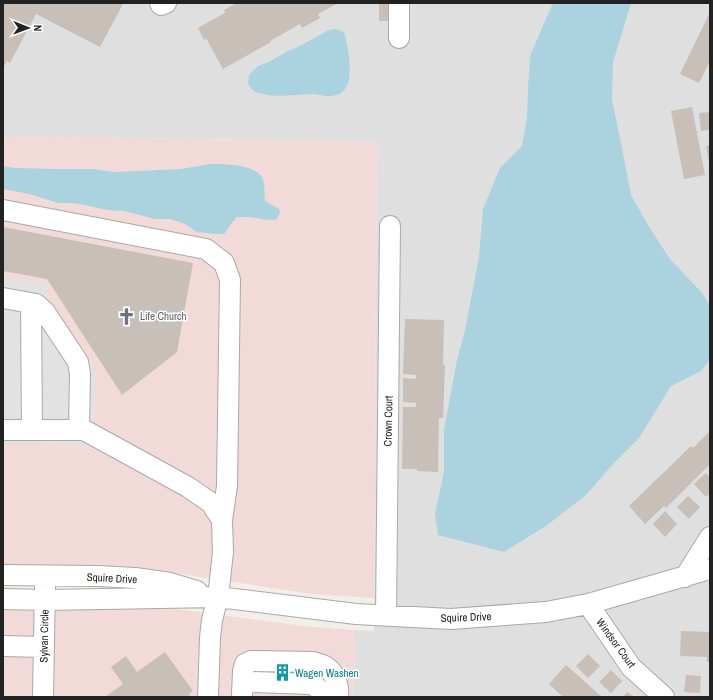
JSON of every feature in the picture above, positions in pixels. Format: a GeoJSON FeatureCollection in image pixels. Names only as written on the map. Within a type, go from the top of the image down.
{"type":"FeatureCollection","features":[{"type":"Feature","properties":{"kind":"street"},"geometry":{"type":"LineString","coordinates":[[160,3],[162,5],[166,3]]}},
{"type":"Feature","properties":{"kind":"street"},"geometry":{"type":"LineString","coordinates":[[399,3],[399,38]]}},
{"type":"Feature","properties":{"kind":"street"},"geometry":{"type":"LineString","coordinates":[[3,210],[206,249],[224,263],[230,280],[227,486],[222,520],[223,552],[218,597],[212,620],[210,638],[208,697]]}},
{"type":"Feature","properties":{"kind":"street","name":"Crown Court"},"geometry":{"type":"LineString","coordinates":[[386,616],[390,226]]}},
{"type":"Feature","properties":{"kind":"street"},"geometry":{"type":"LineString","coordinates":[[3,298],[36,304],[46,312],[78,362],[80,374],[79,430]]}},
{"type":"Feature","properties":{"kind":"street"},"geometry":{"type":"LineString","coordinates":[[31,303],[32,430]]}},
{"type":"Feature","properties":{"kind":"street"},"geometry":{"type":"LineString","coordinates":[[3,430],[84,430],[188,486],[211,503],[222,520]]}},
{"type":"Feature","properties":{"kind":"street"},"geometry":{"type":"LineString","coordinates":[[685,577],[710,537]]}},
{"type":"Feature","properties":{"kind":"street","name":"Squire Drive"},"geometry":{"type":"LineString","coordinates":[[3,600],[218,597],[356,614],[451,619],[546,612],[588,604],[710,569]]}},
{"type":"Feature","properties":{"kind":"street","name":"Squire Drive"},"geometry":{"type":"LineString","coordinates":[[3,575],[100,576],[135,578],[170,584],[218,597]]}},
{"type":"Feature","properties":{"kind":"street","name":"Sylvan Circle"},"geometry":{"type":"LineString","coordinates":[[43,697],[45,575]]}},
{"type":"Feature","properties":{"kind":"street","name":"Windsor Court"},"geometry":{"type":"LineString","coordinates":[[588,604],[631,667],[664,697]]}},
{"type":"Feature","properties":{"kind":"street"},"geometry":{"type":"LineString","coordinates":[[3,646],[44,647]]}},
{"type":"Feature","properties":{"kind":"street"},"geometry":{"type":"LineString","coordinates":[[242,693],[243,671],[245,664],[251,661],[313,662],[323,665],[330,670],[336,680],[339,691],[338,697]]}},
{"type":"Feature","properties":{"kind":"street"},"geometry":{"type":"LineString","coordinates":[[242,693],[247,683],[252,682],[311,684],[317,686],[324,697]]}},
{"type":"Feature","properties":{"kind":"shaded area"},"geometry":{"type":"Polygon","coordinates":[[[3,3],[710,3],[710,697],[354,697],[355,630],[374,631],[377,142],[3,136],[3,3]]]}},
{"type":"Feature","properties":{"kind":"shaded area"},"geometry":{"type":"Polygon","coordinates":[[[3,136],[377,142],[374,598],[311,594],[155,570],[118,567],[3,566],[3,136]]]}},
{"type":"Feature","properties":{"kind":"shaded area"},"geometry":{"type":"Polygon","coordinates":[[[3,276],[49,285],[46,298],[96,372],[93,445],[3,443],[3,276]]]}},
{"type":"Feature","properties":{"kind":"shaded area"},"geometry":{"type":"Polygon","coordinates":[[[3,607],[176,609],[311,627],[355,630],[354,697],[3,697],[3,607]]]}},
{"type":"Feature","properties":{"kind":"water"},"geometry":{"type":"Polygon","coordinates":[[[553,3],[631,3],[613,62],[612,100],[631,195],[670,259],[702,293],[710,306],[710,359],[701,371],[671,386],[639,438],[614,463],[586,495],[546,526],[504,552],[438,535],[435,514],[444,472],[444,430],[479,257],[483,209],[500,168],[522,146],[527,118],[530,56],[553,3]]]}},
{"type":"Feature","properties":{"kind":"water"},"geometry":{"type":"Polygon","coordinates":[[[336,29],[344,32],[350,70],[348,84],[341,93],[329,96],[311,94],[285,96],[265,95],[256,92],[249,86],[249,75],[258,66],[269,62],[329,30],[336,29]]]}},
{"type":"Feature","properties":{"kind":"water"},"geometry":{"type":"Polygon","coordinates":[[[210,164],[245,167],[257,172],[264,181],[265,201],[279,209],[280,213],[277,219],[268,220],[252,217],[237,217],[224,234],[214,234],[197,232],[185,224],[170,219],[155,219],[124,211],[107,210],[73,203],[58,203],[29,194],[3,189],[3,166],[15,168],[92,169],[114,172],[181,169],[210,164]]]}},
{"type":"Feature","properties":{"kind":"building"},"geometry":{"type":"Polygon","coordinates":[[[3,3],[123,4],[100,47],[36,14],[10,63],[7,61],[3,68],[3,3]]]}},
{"type":"Feature","properties":{"kind":"building"},"geometry":{"type":"Polygon","coordinates":[[[237,3],[338,3],[318,14],[320,18],[302,28],[300,24],[223,69],[206,38],[204,40],[198,28],[225,13],[224,10],[237,3]]]}},
{"type":"Feature","properties":{"kind":"building"},"geometry":{"type":"Polygon","coordinates":[[[379,3],[392,3],[392,21],[379,21],[379,3]]]}},
{"type":"Feature","properties":{"kind":"building"},"geometry":{"type":"Polygon","coordinates":[[[710,12],[710,61],[699,83],[680,74],[710,12]]]}},
{"type":"Feature","properties":{"kind":"building"},"geometry":{"type":"Polygon","coordinates":[[[692,107],[705,175],[684,179],[671,111],[692,107]]]}},
{"type":"Feature","properties":{"kind":"building"},"geometry":{"type":"Polygon","coordinates":[[[710,112],[710,130],[701,131],[699,113],[710,112]]]}},
{"type":"Feature","properties":{"kind":"building"},"geometry":{"type":"Polygon","coordinates":[[[710,145],[710,162],[709,162],[706,146],[710,145]]]}},
{"type":"Feature","properties":{"kind":"building","name":"Life Church"},"geometry":{"type":"Polygon","coordinates":[[[3,227],[193,263],[177,352],[122,395],[47,279],[3,271],[3,227]]]}},
{"type":"Feature","properties":{"kind":"building"},"geometry":{"type":"Polygon","coordinates":[[[405,319],[444,320],[443,365],[445,365],[443,418],[439,418],[438,472],[417,471],[417,469],[402,469],[403,407],[416,407],[416,403],[403,402],[403,378],[416,379],[416,375],[403,374],[405,319]]]}},
{"type":"Feature","properties":{"kind":"building"},"geometry":{"type":"Polygon","coordinates":[[[710,431],[710,464],[666,508],[664,506],[645,524],[629,506],[691,446],[693,448],[710,431]]]}},
{"type":"Feature","properties":{"kind":"building"},"geometry":{"type":"Polygon","coordinates":[[[706,473],[710,478],[710,493],[706,497],[694,484],[706,473]]]}},
{"type":"Feature","properties":{"kind":"building"},"geometry":{"type":"Polygon","coordinates":[[[688,496],[700,507],[689,519],[677,507],[688,496]]]}},
{"type":"Feature","properties":{"kind":"building"},"geometry":{"type":"Polygon","coordinates":[[[665,511],[677,524],[665,537],[653,524],[665,511]]]}},
{"type":"Feature","properties":{"kind":"building"},"geometry":{"type":"Polygon","coordinates":[[[681,631],[710,632],[710,662],[707,662],[707,657],[680,656],[681,631]]]}},
{"type":"Feature","properties":{"kind":"building"},"geometry":{"type":"Polygon","coordinates":[[[165,652],[193,691],[189,694],[191,697],[105,697],[123,684],[111,667],[126,656],[137,672],[165,652]]]}},
{"type":"Feature","properties":{"kind":"building"},"geometry":{"type":"Polygon","coordinates":[[[588,654],[600,666],[588,678],[576,666],[588,654]]]}},
{"type":"Feature","properties":{"kind":"building"},"geometry":{"type":"Polygon","coordinates":[[[566,665],[602,697],[563,697],[549,684],[566,665]]]}},
{"type":"Feature","properties":{"kind":"building"},"geometry":{"type":"Polygon","coordinates":[[[611,670],[622,681],[611,693],[599,682],[611,670]]]}},
{"type":"Feature","properties":{"kind":"building"},"geometry":{"type":"Polygon","coordinates":[[[686,675],[701,676],[700,693],[684,692],[686,675]]]}},
{"type":"Feature","properties":{"kind":"building"},"geometry":{"type":"Polygon","coordinates":[[[627,692],[634,697],[623,697],[627,692]]]}},
{"type":"Feature","properties":{"kind":"place","name":"Life Church"},"geometry":{"type":"Point","coordinates":[127,316]}},
{"type":"Feature","properties":{"kind":"place","name":"Wagen Washen"},"geometry":{"type":"Point","coordinates":[282,673]}}]}
